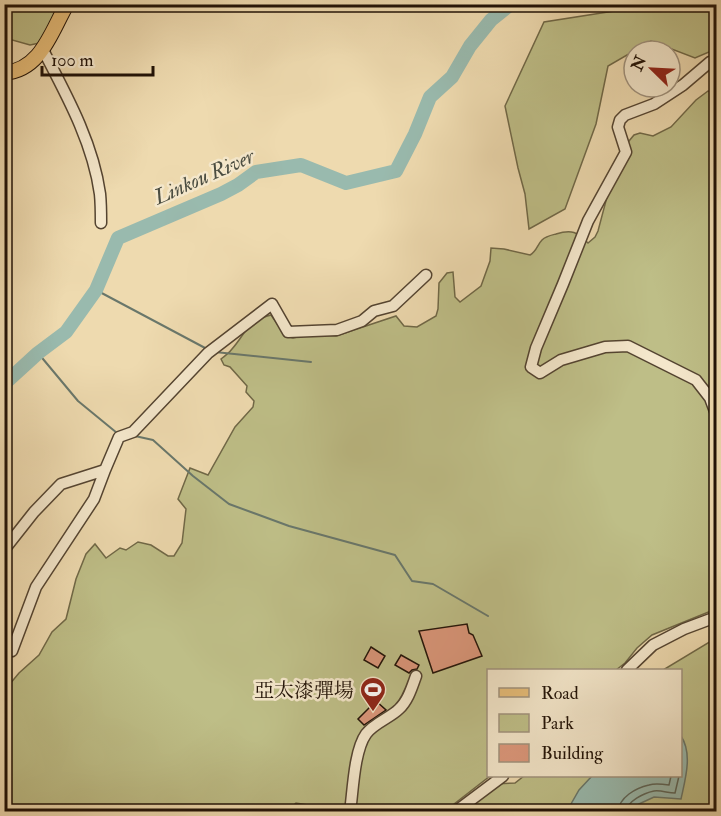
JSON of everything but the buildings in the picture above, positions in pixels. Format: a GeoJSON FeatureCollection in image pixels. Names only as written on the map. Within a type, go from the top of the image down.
{"type":"FeatureCollection","features":[{"type":"Feature","properties":{"kind":"main road"},"geometry":{"type":"LineString","coordinates":[[4,73],[21,69],[36,59],[67,4]]}},
{"type":"Feature","properties":{"kind":"street"},"geometry":{"type":"LineString","coordinates":[[43,50],[69,100],[90,151],[100,194],[101,223]]}},
{"type":"Feature","properties":{"kind":"street"},"geometry":{"type":"LineString","coordinates":[[717,61],[710,62],[683,85],[654,104],[625,115],[620,120],[618,127],[626,152],[588,221],[536,348],[531,367],[540,373],[561,360],[605,347],[628,346],[696,380],[710,398],[717,414]]}},
{"type":"Feature","properties":{"kind":"street"},"geometry":{"type":"LineString","coordinates":[[12,651],[36,587],[94,499],[119,437],[133,432],[208,352],[272,304],[288,332],[337,330],[362,321],[374,311],[393,306],[426,275]]}},
{"type":"Feature","properties":{"kind":"street"},"geometry":{"type":"LineString","coordinates":[[4,550],[34,512],[61,484],[105,470]]}},
{"type":"Feature","properties":{"kind":"street"},"geometry":{"type":"LineString","coordinates":[[628,669],[653,645],[684,629],[717,617]]}},
{"type":"Feature","properties":{"kind":"street"},"geometry":{"type":"LineString","coordinates":[[350,812],[357,760],[367,732],[400,708],[408,697],[416,676]]}},
{"type":"Feature","properties":{"kind":"street"},"geometry":{"type":"LineString","coordinates":[[455,812],[502,777]]}},
{"type":"Feature","properties":{"kind":"path"},"geometry":{"type":"LineString","coordinates":[[717,731],[711,743],[717,756]]}},
{"type":"Feature","properties":{"kind":"green space"},"geometry":{"type":"Polygon","coordinates":[[[659,4],[716,5],[716,49],[695,58],[682,53],[682,39],[622,39],[622,58],[608,66],[596,124],[565,209],[529,229],[525,194],[505,106],[544,22],[659,4]]]}},
{"type":"Feature","properties":{"kind":"green space"},"geometry":{"type":"Polygon","coordinates":[[[4,5],[69,5],[49,41],[30,45],[5,38],[4,5]]]}},
{"type":"Feature","properties":{"kind":"green space"},"geometry":{"type":"Polygon","coordinates":[[[708,91],[716,96],[716,609],[652,635],[617,669],[487,669],[489,777],[445,811],[343,811],[296,803],[286,812],[5,811],[4,691],[39,655],[52,632],[66,619],[76,579],[86,554],[95,544],[106,558],[120,548],[126,550],[138,542],[151,545],[168,556],[174,556],[182,543],[186,509],[178,499],[190,468],[208,475],[235,427],[253,407],[254,401],[246,392],[247,386],[230,367],[224,365],[221,359],[248,328],[256,320],[271,315],[286,336],[293,338],[311,334],[336,336],[396,316],[404,326],[417,327],[436,316],[439,283],[447,273],[453,272],[455,297],[460,302],[481,286],[490,261],[491,248],[530,255],[545,238],[566,232],[577,234],[588,243],[598,231],[617,159],[629,141],[634,135],[640,133],[653,136],[671,127],[696,100],[708,91]]]}},
{"type":"Feature","properties":{"kind":"green space"},"geometry":{"type":"Polygon","coordinates":[[[716,638],[716,811],[455,812],[493,784],[515,783],[523,777],[682,777],[682,669],[665,669],[716,638]]]}},
{"type":"Feature","properties":{"kind":"water"},"geometry":{"type":"Polygon","coordinates":[[[682,738],[685,743],[686,775],[681,799],[654,797],[629,811],[567,811],[579,790],[591,777],[682,777],[682,738]]]}},
{"type":"Feature","properties":{"kind":"waterway","name":"Linkou River"},"geometry":{"type":"LineString","coordinates":[[4,384],[38,353],[66,332],[96,290],[118,238],[221,194],[256,172],[301,165],[346,183],[396,171],[415,134],[430,97],[452,77],[470,46],[491,20],[511,4]]}},
{"type":"Feature","properties":{"kind":"waterway"},"geometry":{"type":"LineString","coordinates":[[96,290],[207,349]]}},
{"type":"Feature","properties":{"kind":"waterway"},"geometry":{"type":"LineString","coordinates":[[215,352],[311,362]]}},
{"type":"Feature","properties":{"kind":"waterway"},"geometry":{"type":"LineString","coordinates":[[38,353],[78,401],[117,433]]}},
{"type":"Feature","properties":{"kind":"waterway"},"geometry":{"type":"LineString","coordinates":[[135,436],[153,440],[229,504],[289,526],[395,555],[412,581],[433,584],[488,616]]}},
{"type":"Feature","properties":{"kind":"place","name":"亞太漆彈場"},"geometry":{"type":"Point","coordinates":[373,713]}}]}
